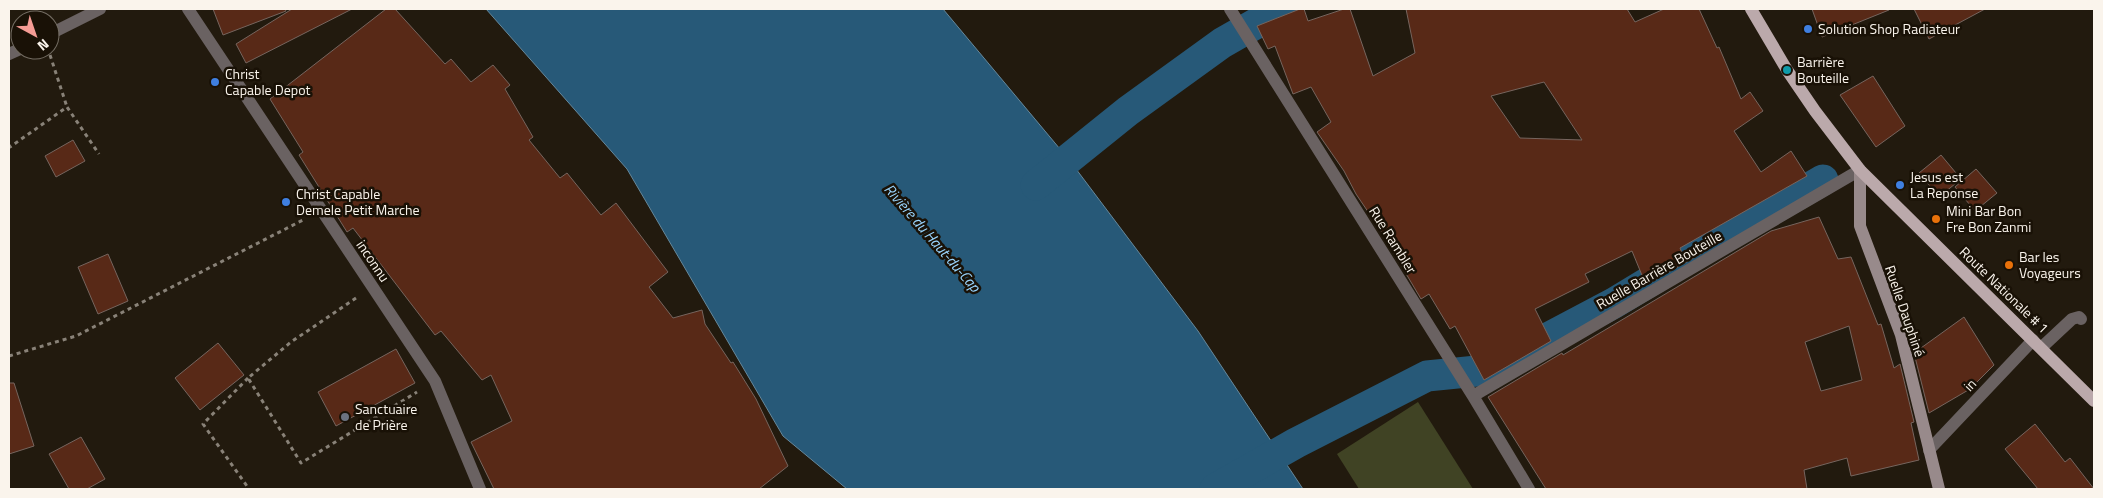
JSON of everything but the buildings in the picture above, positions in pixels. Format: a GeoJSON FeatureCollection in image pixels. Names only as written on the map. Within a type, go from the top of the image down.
{"type":"FeatureCollection","features":[{"type":"Feature","properties":{"kind":"main road","name":"Route Nationale # 1"},"geometry":{"type":"LineString","coordinates":[[1751,9],[1814,111],[1860,170],[2094,401]]}},
{"type":"Feature","properties":{"kind":"street"},"geometry":{"type":"LineString","coordinates":[[60,29],[100,9]]}},
{"type":"Feature","properties":{"kind":"street","name":"inconnu"},"geometry":{"type":"LineString","coordinates":[[188,9],[435,381],[480,489]]}},
{"type":"Feature","properties":{"kind":"street","name":"Rue Rambler"},"geometry":{"type":"LineString","coordinates":[[1230,9],[1473,396],[1529,489]]}},
{"type":"Feature","properties":{"kind":"street","name":"Ruelle Barrière Bouteille"},"geometry":{"type":"LineString","coordinates":[[1473,396],[1860,170]]}},
{"type":"Feature","properties":{"kind":"street","name":"Ruelle Dauphiné"},"geometry":{"type":"LineString","coordinates":[[1860,170],[1860,226],[1901,335],[1939,489]]}},
{"type":"Feature","properties":{"kind":"street","name":"in"},"geometry":{"type":"LineString","coordinates":[[1929,450],[2037,344],[2072,319],[2079,317],[2082,319]]}},
{"type":"Feature","properties":{"kind":"path"},"geometry":{"type":"LineString","coordinates":[[51,60],[67,107],[98,154]]}},
{"type":"Feature","properties":{"kind":"path"},"geometry":{"type":"LineString","coordinates":[[9,145],[10,147],[67,107]]}},
{"type":"Feature","properties":{"kind":"path"},"geometry":{"type":"LineString","coordinates":[[9,356],[76,336],[321,211]]}},
{"type":"Feature","properties":{"kind":"path"},"geometry":{"type":"LineString","coordinates":[[249,489],[203,424],[248,378],[291,342],[373,288]]}},
{"type":"Feature","properties":{"kind":"path"},"geometry":{"type":"LineString","coordinates":[[248,378],[301,463],[435,381]]}},
{"type":"Feature","properties":{"kind":"green space"},"geometry":{"type":"Polygon","coordinates":[[[1418,402],[1473,489],[1359,489],[1337,454],[1418,402]]]}},
{"type":"Feature","properties":{"kind":"water","name":"Rivière du Haut-du-Cap"},"geometry":{"type":"Polygon","coordinates":[[[486,9],[943,9],[1070,161],[1198,331],[1303,489],[847,489],[783,436],[627,169],[486,9]]]}},
{"type":"Feature","properties":{"kind":"waterway"},"geometry":{"type":"LineString","coordinates":[[1036,185],[1128,111],[1222,43],[1278,11],[1285,9]]}},
{"type":"Feature","properties":{"kind":"waterway"},"geometry":{"type":"LineString","coordinates":[[1215,489],[1296,443],[1427,376],[1487,370],[1614,303],[1823,180]]}},
{"type":"Feature","properties":{"kind":"place","name":"Solution Shop Radiateur"},"geometry":{"type":"Point","coordinates":[1808,29]}},
{"type":"Feature","properties":{"kind":"place","name":"Barrière Bouteille"},"geometry":{"type":"Point","coordinates":[1787,70]}},
{"type":"Feature","properties":{"kind":"place","name":"Christ Capable Depot"},"geometry":{"type":"Point","coordinates":[215,82]}},
{"type":"Feature","properties":{"kind":"place","name":"Jesus est La Reponse"},"geometry":{"type":"Point","coordinates":[1900,185]}},
{"type":"Feature","properties":{"kind":"place","name":"Christ Capable Demele Petit Marche"},"geometry":{"type":"Point","coordinates":[286,202]}},
{"type":"Feature","properties":{"kind":"place","name":"Mini Bar Bon Fre Bon Zanmi"},"geometry":{"type":"Point","coordinates":[1936,219]}},
{"type":"Feature","properties":{"kind":"place","name":"Bar les Voyageurs"},"geometry":{"type":"Point","coordinates":[2009,265]}},
{"type":"Feature","properties":{"kind":"place","name":"Sanctuaire de Prière"},"geometry":{"type":"Point","coordinates":[345,417]}}]}
